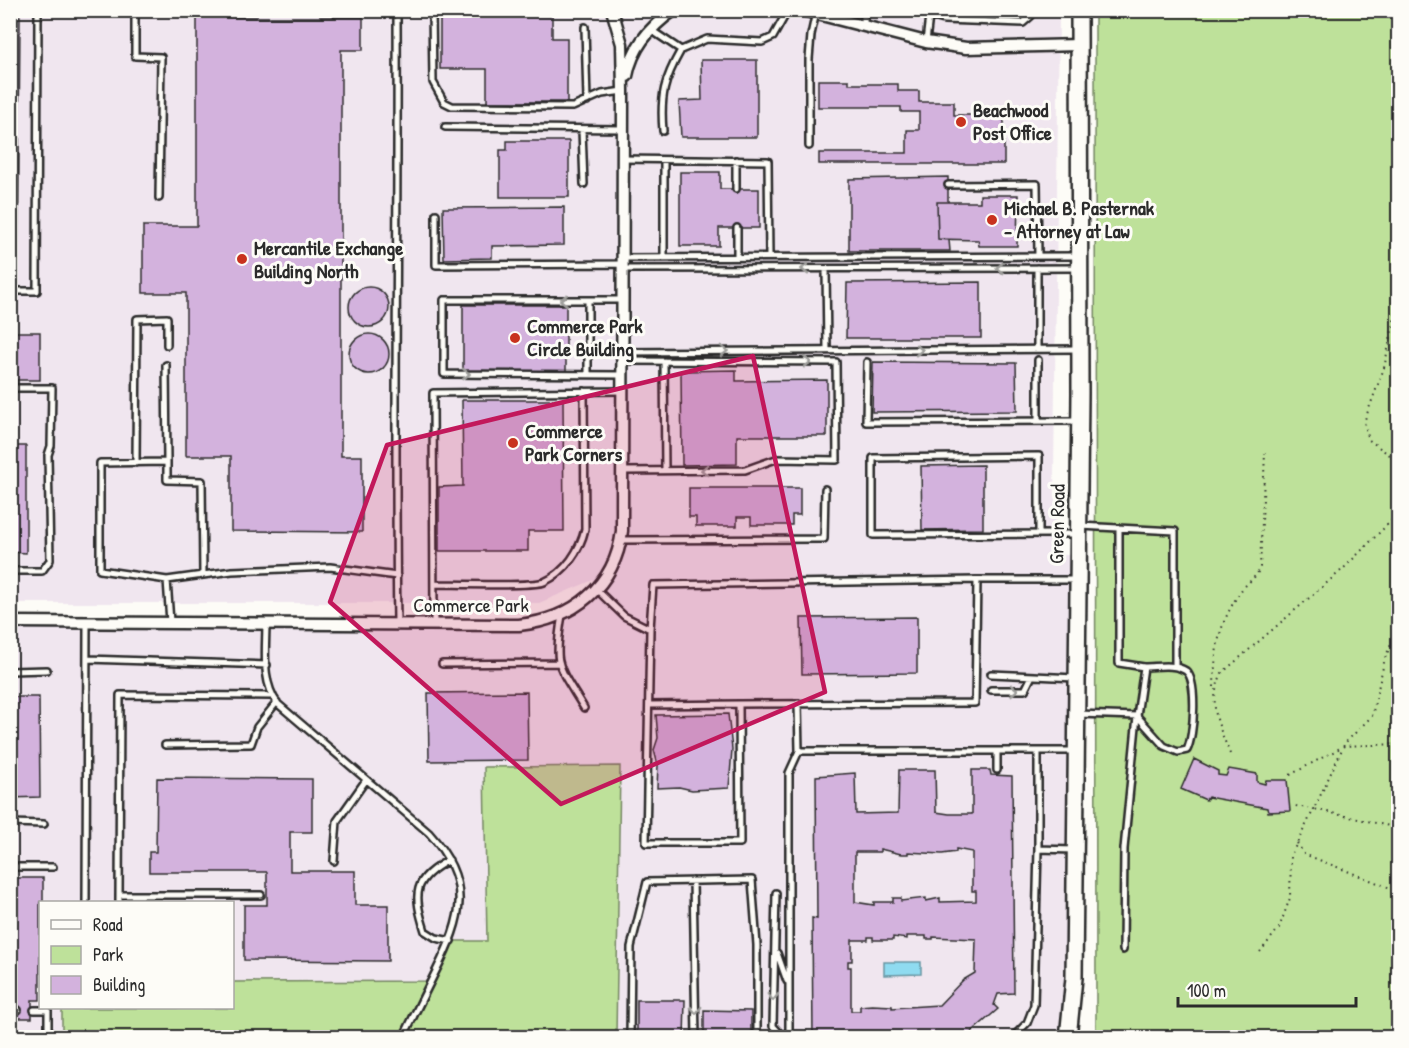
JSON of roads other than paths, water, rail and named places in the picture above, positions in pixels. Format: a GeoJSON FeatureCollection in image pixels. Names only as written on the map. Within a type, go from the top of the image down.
{"type":"FeatureCollection","features":[{"type":"Feature","properties":{"kind":"main road","name":"Green Road"},"geometry":{"type":"LineString","coordinates":[[1068,1038],[1074,978],[1077,714],[1080,349],[1079,10]]}},
{"type":"Feature","properties":{"kind":"street","name":"Commerce Park"},"geometry":{"type":"LineString","coordinates":[[10,622],[519,625],[540,622],[562,615],[578,606],[596,589],[611,568],[621,540],[624,91],[622,44],[612,10]]}},
{"type":"Feature","properties":{"kind":"street","name":"Commerce Park"},"geometry":{"type":"LineString","coordinates":[[624,91],[635,52],[651,30],[674,10]]}},
{"type":"Feature","properties":{"kind":"street"},"geometry":{"type":"LineString","coordinates":[[802,10],[926,42],[966,48],[1079,45]]}},
{"type":"Feature","properties":{"kind":"lane"},"geometry":{"type":"LineString","coordinates":[[10,291],[36,291],[38,10]]}},
{"type":"Feature","properties":{"kind":"lane"},"geometry":{"type":"LineString","coordinates":[[135,10],[135,56],[161,57],[159,198]]}},
{"type":"Feature","properties":{"kind":"lane"},"geometry":{"type":"LineString","coordinates":[[397,10],[397,623]]}},
{"type":"Feature","properties":{"kind":"lane"},"geometry":{"type":"LineString","coordinates":[[432,10],[433,82],[444,102],[452,106],[573,107],[602,94],[624,91]]}},
{"type":"Feature","properties":{"kind":"lane"},"geometry":{"type":"LineString","coordinates":[[663,130],[661,102],[666,78],[681,50],[707,39],[762,42],[774,37],[788,10]]}},
{"type":"Feature","properties":{"kind":"lane"},"geometry":{"type":"LineString","coordinates":[[864,10],[864,26]]}},
{"type":"Feature","properties":{"kind":"lane"},"geometry":{"type":"LineString","coordinates":[[908,10],[929,13],[944,20],[1023,23],[1031,16],[1031,10]]}},
{"type":"Feature","properties":{"kind":"lane"},"geometry":{"type":"LineString","coordinates":[[809,146],[809,59],[816,12]]}},
{"type":"Feature","properties":{"kind":"lane"},"geometry":{"type":"LineString","coordinates":[[926,42],[929,13]]}},
{"type":"Feature","properties":{"kind":"lane"},"geometry":{"type":"LineString","coordinates":[[585,27],[587,101]]}},
{"type":"Feature","properties":{"kind":"lane"},"geometry":{"type":"LineString","coordinates":[[651,30],[681,50]]}},
{"type":"Feature","properties":{"kind":"lane"},"geometry":{"type":"LineString","coordinates":[[445,127],[623,129]]}},
{"type":"Feature","properties":{"kind":"lane"},"geometry":{"type":"LineString","coordinates":[[582,130],[584,184]]}},
{"type":"Feature","properties":{"kind":"lane"},"geometry":{"type":"LineString","coordinates":[[623,159],[768,160],[769,257]]}},
{"type":"Feature","properties":{"kind":"lane"},"geometry":{"type":"LineString","coordinates":[[664,160],[664,257]]}},
{"type":"Feature","properties":{"kind":"lane"},"geometry":{"type":"LineString","coordinates":[[736,160],[736,189]]}},
{"type":"Feature","properties":{"kind":"lane"},"geometry":{"type":"LineString","coordinates":[[948,185],[1037,184],[1038,256]]}},
{"type":"Feature","properties":{"kind":"lane"},"geometry":{"type":"LineString","coordinates":[[436,214],[436,265],[623,264],[826,269],[1036,268],[1079,262]]}},
{"type":"Feature","properties":{"kind":"lane"},"geometry":{"type":"LineString","coordinates":[[736,228],[737,257]]}},
{"type":"Feature","properties":{"kind":"lane"},"geometry":{"type":"LineString","coordinates":[[623,264],[664,257],[1038,256],[1079,262]]}},
{"type":"Feature","properties":{"kind":"lane"},"geometry":{"type":"LineString","coordinates":[[1036,268],[1037,349]]}},
{"type":"Feature","properties":{"kind":"lane"},"geometry":{"type":"LineString","coordinates":[[826,269],[827,350]]}},
{"type":"Feature","properties":{"kind":"lane"},"geometry":{"type":"LineString","coordinates":[[623,300],[444,300],[444,374],[623,375]]}},
{"type":"Feature","properties":{"kind":"lane"},"geometry":{"type":"LineString","coordinates":[[588,300],[588,375]]}},
{"type":"Feature","properties":{"kind":"lane"},"geometry":{"type":"LineString","coordinates":[[136,463],[137,319],[167,318],[167,345]]}},
{"type":"Feature","properties":{"kind":"lane"},"geometry":{"type":"LineString","coordinates":[[623,356],[827,350],[1080,349]]}},
{"type":"Feature","properties":{"kind":"lane"},"geometry":{"type":"LineString","coordinates":[[622,471],[745,470],[776,459],[837,460],[836,362],[664,361],[623,356]]}},
{"type":"Feature","properties":{"kind":"lane"},"geometry":{"type":"LineString","coordinates":[[1038,360],[1038,421]]}},
{"type":"Feature","properties":{"kind":"lane"},"geometry":{"type":"LineString","coordinates":[[664,361],[665,471]]}},
{"type":"Feature","properties":{"kind":"lane"},"geometry":{"type":"LineString","coordinates":[[867,362],[866,422],[1079,421]]}},
{"type":"Feature","properties":{"kind":"lane"},"geometry":{"type":"LineString","coordinates":[[166,365],[167,480],[202,481],[203,575]]}},
{"type":"Feature","properties":{"kind":"lane"},"geometry":{"type":"LineString","coordinates":[[10,388],[52,388],[51,446],[48,455],[50,560],[42,571],[10,571]]}},
{"type":"Feature","properties":{"kind":"lane"},"geometry":{"type":"LineString","coordinates":[[434,584],[543,582],[571,560],[581,546],[585,529],[584,391]]}},
{"type":"Feature","properties":{"kind":"lane"},"geometry":{"type":"LineString","coordinates":[[434,624],[433,393],[623,391]]}},
{"type":"Feature","properties":{"kind":"lane"},"geometry":{"type":"LineString","coordinates":[[1039,534],[1039,456],[873,458],[873,535],[1039,534],[1078,530],[1175,531],[1175,666]]}},
{"type":"Feature","properties":{"kind":"lane"},"geometry":{"type":"LineString","coordinates":[[167,462],[100,463],[100,570],[167,580],[232,571],[330,567],[397,576]]}},
{"type":"Feature","properties":{"kind":"lane"},"geometry":{"type":"LineString","coordinates":[[621,540],[824,539],[825,489]]}},
{"type":"Feature","properties":{"kind":"lane"},"geometry":{"type":"LineString","coordinates":[[1077,714],[1137,716],[1164,746],[1178,752],[1187,750],[1192,740],[1193,680],[1186,672],[1175,666],[1144,667],[1119,663],[1119,530]]}},
{"type":"Feature","properties":{"kind":"lane"},"geometry":{"type":"LineString","coordinates":[[167,580],[170,622]]}},
{"type":"Feature","properties":{"kind":"lane"},"geometry":{"type":"LineString","coordinates":[[649,705],[975,703],[977,580]]}},
{"type":"Feature","properties":{"kind":"lane"},"geometry":{"type":"LineString","coordinates":[[739,704],[740,843],[646,843],[652,585],[1078,580]]}},
{"type":"Feature","properties":{"kind":"lane"},"geometry":{"type":"LineString","coordinates":[[596,589],[624,616],[650,629]]}},
{"type":"Feature","properties":{"kind":"lane"},"geometry":{"type":"LineString","coordinates":[[562,615],[557,643],[558,663],[584,708]]}},
{"type":"Feature","properties":{"kind":"lane"},"geometry":{"type":"LineString","coordinates":[[86,901],[87,622]]}},
{"type":"Feature","properties":{"kind":"lane"},"geometry":{"type":"LineString","coordinates":[[266,623],[267,665],[272,696],[429,833],[449,860],[456,874],[460,914],[451,941],[403,1038]]}},
{"type":"Feature","properties":{"kind":"lane"},"geometry":{"type":"LineString","coordinates":[[87,659],[267,665]]}},
{"type":"Feature","properties":{"kind":"lane"},"geometry":{"type":"LineString","coordinates":[[442,664],[558,663]]}},
{"type":"Feature","properties":{"kind":"lane"},"geometry":{"type":"LineString","coordinates":[[1124,950],[1124,849],[1144,667]]}},
{"type":"Feature","properties":{"kind":"lane"},"geometry":{"type":"LineString","coordinates":[[10,671],[47,670]]}},
{"type":"Feature","properties":{"kind":"lane"},"geometry":{"type":"LineString","coordinates":[[991,674],[1024,674],[1031,678],[1077,678]]}},
{"type":"Feature","properties":{"kind":"lane"},"geometry":{"type":"LineString","coordinates":[[991,690],[1025,690],[1031,678]]}},
{"type":"Feature","properties":{"kind":"lane"},"geometry":{"type":"LineString","coordinates":[[119,901],[120,695],[272,696]]}},
{"type":"Feature","properties":{"kind":"lane"},"geometry":{"type":"LineString","coordinates":[[165,745],[251,744],[257,727],[277,702]]}},
{"type":"Feature","properties":{"kind":"lane"},"geometry":{"type":"LineString","coordinates":[[789,1038],[789,773],[799,751],[798,703]]}},
{"type":"Feature","properties":{"kind":"lane"},"geometry":{"type":"LineString","coordinates":[[799,751],[1076,751]]}},
{"type":"Feature","properties":{"kind":"lane"},"geometry":{"type":"LineString","coordinates":[[997,751],[997,770]]}},
{"type":"Feature","properties":{"kind":"lane"},"geometry":{"type":"LineString","coordinates":[[1012,1038],[1027,1023],[1034,1005],[1038,751]]}},
{"type":"Feature","properties":{"kind":"lane"},"geometry":{"type":"LineString","coordinates":[[334,861],[337,821],[366,780]]}},
{"type":"Feature","properties":{"kind":"lane"},"geometry":{"type":"LineString","coordinates":[[10,823],[44,824]]}},
{"type":"Feature","properties":{"kind":"lane"},"geometry":{"type":"LineString","coordinates":[[1038,849],[1075,850]]}},
{"type":"Feature","properties":{"kind":"lane"},"geometry":{"type":"LineString","coordinates":[[449,860],[422,877],[417,889],[419,913],[424,931],[436,938],[451,941]]}},
{"type":"Feature","properties":{"kind":"lane"},"geometry":{"type":"LineString","coordinates":[[10,867],[53,867]]}},
{"type":"Feature","properties":{"kind":"lane"},"geometry":{"type":"LineString","coordinates":[[630,1038],[631,947],[647,882],[752,880],[756,912],[757,1038]]}},
{"type":"Feature","properties":{"kind":"lane"},"geometry":{"type":"LineString","coordinates":[[693,881],[696,1038]]}},
{"type":"Feature","properties":{"kind":"lane"},"geometry":{"type":"LineString","coordinates":[[776,892],[773,1026],[784,1038]]}},
{"type":"Feature","properties":{"kind":"lane"},"geometry":{"type":"LineString","coordinates":[[119,895],[261,895]]}},
{"type":"Feature","properties":{"kind":"lane"},"geometry":{"type":"LineString","coordinates":[[776,952],[789,984]]}},
{"type":"Feature","properties":{"kind":"lane"},"geometry":{"type":"LineString","coordinates":[[10,1010],[18,1010]]}},
{"type":"Feature","properties":{"kind":"lane"},"geometry":{"type":"LineString","coordinates":[[10,1035],[48,1036],[48,1010],[34,1010]]}},
{"type":"Feature","properties":{"kind":"water"},"geometry":{"type":"Polygon","coordinates":[[[884,962],[921,962],[921,974],[884,975],[884,962]]]}},
{"type":"Feature","properties":{"kind":"place","name":"Beachwood Post Office"},"geometry":{"type":"Point","coordinates":[961,122]}},
{"type":"Feature","properties":{"kind":"place","name":"Michael B. Pasternak - Attorney at Law"},"geometry":{"type":"Point","coordinates":[992,220]}},
{"type":"Feature","properties":{"kind":"place","name":"Mercantile Exchange Building North"},"geometry":{"type":"Point","coordinates":[242,259]}},
{"type":"Feature","properties":{"kind":"place","name":"Commerce Park Circle Building"},"geometry":{"type":"Point","coordinates":[515,338]}},
{"type":"Feature","properties":{"kind":"place","name":"Commerce Park Corners"},"geometry":{"type":"Point","coordinates":[513,443]}}]}
